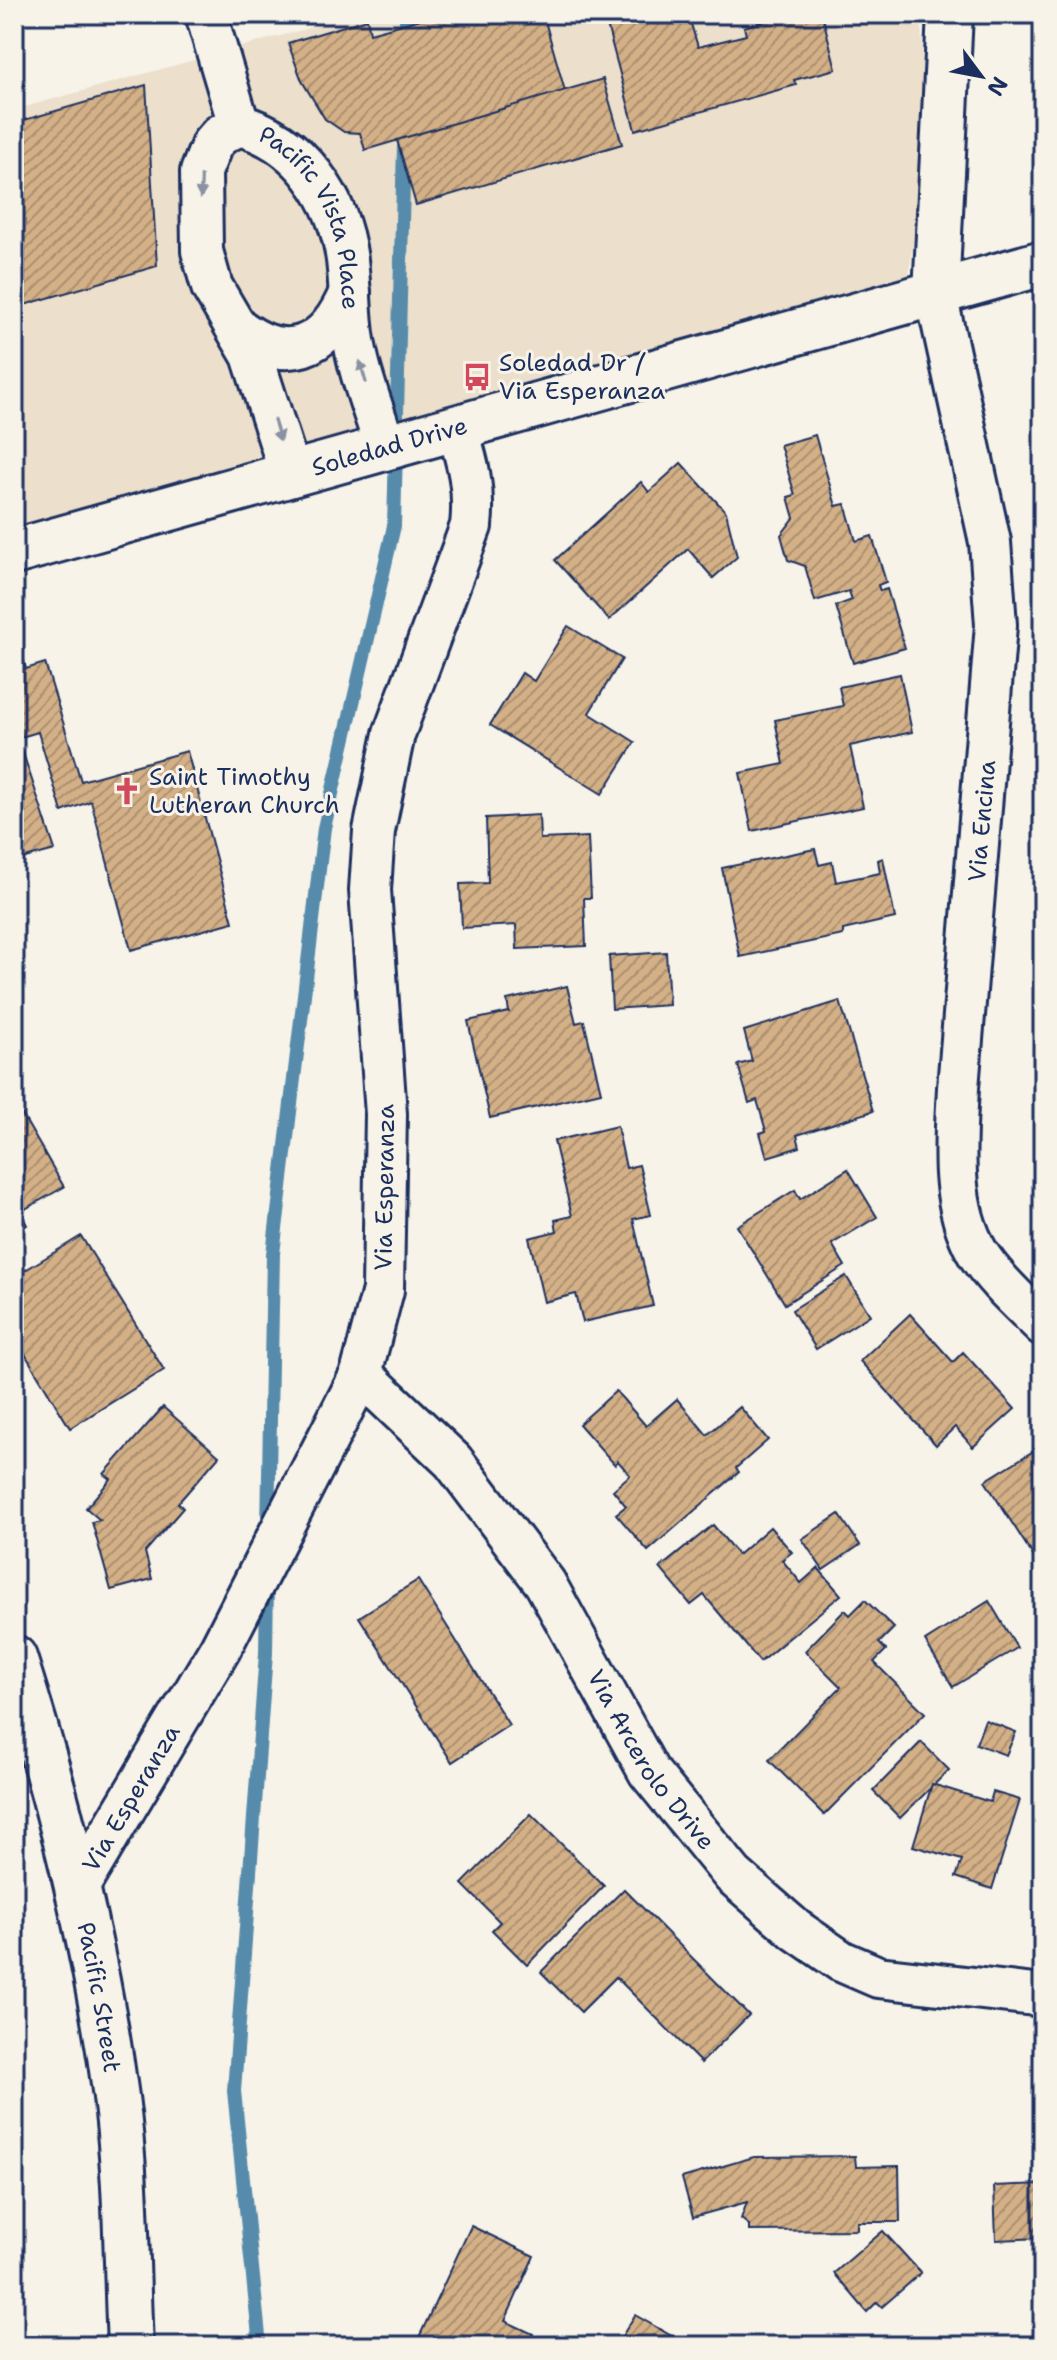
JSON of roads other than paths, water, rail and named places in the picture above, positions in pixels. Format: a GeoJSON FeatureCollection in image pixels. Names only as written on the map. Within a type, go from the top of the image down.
{"type":"FeatureCollection","features":[{"type":"Feature","properties":{"kind":"street","name":"Pacific Vista Place"},"geometry":{"type":"LineString","coordinates":[[206,14],[239,125],[260,131],[284,144],[309,168],[327,197],[341,232],[353,336],[385,447]]}},
{"type":"Feature","properties":{"kind":"street"},"geometry":{"type":"LineString","coordinates":[[936,294],[950,14]]}},
{"type":"Feature","properties":{"kind":"street"},"geometry":{"type":"LineString","coordinates":[[239,125],[220,135],[212,144],[201,172],[202,251],[212,287],[252,355],[290,473]]}},
{"type":"Feature","properties":{"kind":"street","name":"Soledad Drive"},"geometry":{"type":"LineString","coordinates":[[14,552],[1043,263]]}},
{"type":"Feature","properties":{"kind":"street"},"geometry":{"type":"LineString","coordinates":[[235,326],[258,344],[280,349],[304,345],[329,331],[350,292]]}},
{"type":"Feature","properties":{"kind":"street","name":"Via Encina"},"geometry":{"type":"LineString","coordinates":[[936,294],[990,542],[996,625],[958,1088],[957,1183],[966,1226],[978,1253],[1043,1325]]}},
{"type":"Feature","properties":{"kind":"street","name":"Via Esperanza"},"geometry":{"type":"LineString","coordinates":[[76,1891],[220,1649],[361,1374],[383,1290],[386,1114],[370,890],[374,831],[394,734],[471,526],[472,473],[457,428]]}},
{"type":"Feature","properties":{"kind":"street","name":"Via Arcerolo Drive"},"geometry":{"type":"LineString","coordinates":[[361,1374],[453,1461],[545,1583],[649,1772],[733,1875],[796,1930],[841,1961],[878,1977],[1043,1996]]}},
{"type":"Feature","properties":{"kind":"street","name":"Pacific Street"},"geometry":{"type":"LineString","coordinates":[[14,1658],[39,1738],[76,1891],[116,2097],[130,2346]]}},
{"type":"Feature","properties":{"kind":"waterway"},"geometry":{"type":"LineString","coordinates":[[406,14],[406,42]]}},
{"type":"Feature","properties":{"kind":"waterway"},"geometry":{"type":"LineString","coordinates":[[268,1530],[273,1254],[324,828],[394,526],[404,146]]}},
{"type":"Feature","properties":{"kind":"waterway"},"geometry":{"type":"LineString","coordinates":[[260,2346],[234,2091],[266,1653],[267,1583]]}},
{"type":"Feature","properties":{"kind":"place","name":"Soledad Dr / Via Esperanza"},"geometry":{"type":"Point","coordinates":[477,377]}},
{"type":"Feature","properties":{"kind":"place","name":"Saint Timothy Lutheran Church"},"geometry":{"type":"Point","coordinates":[127,791]}}]}
